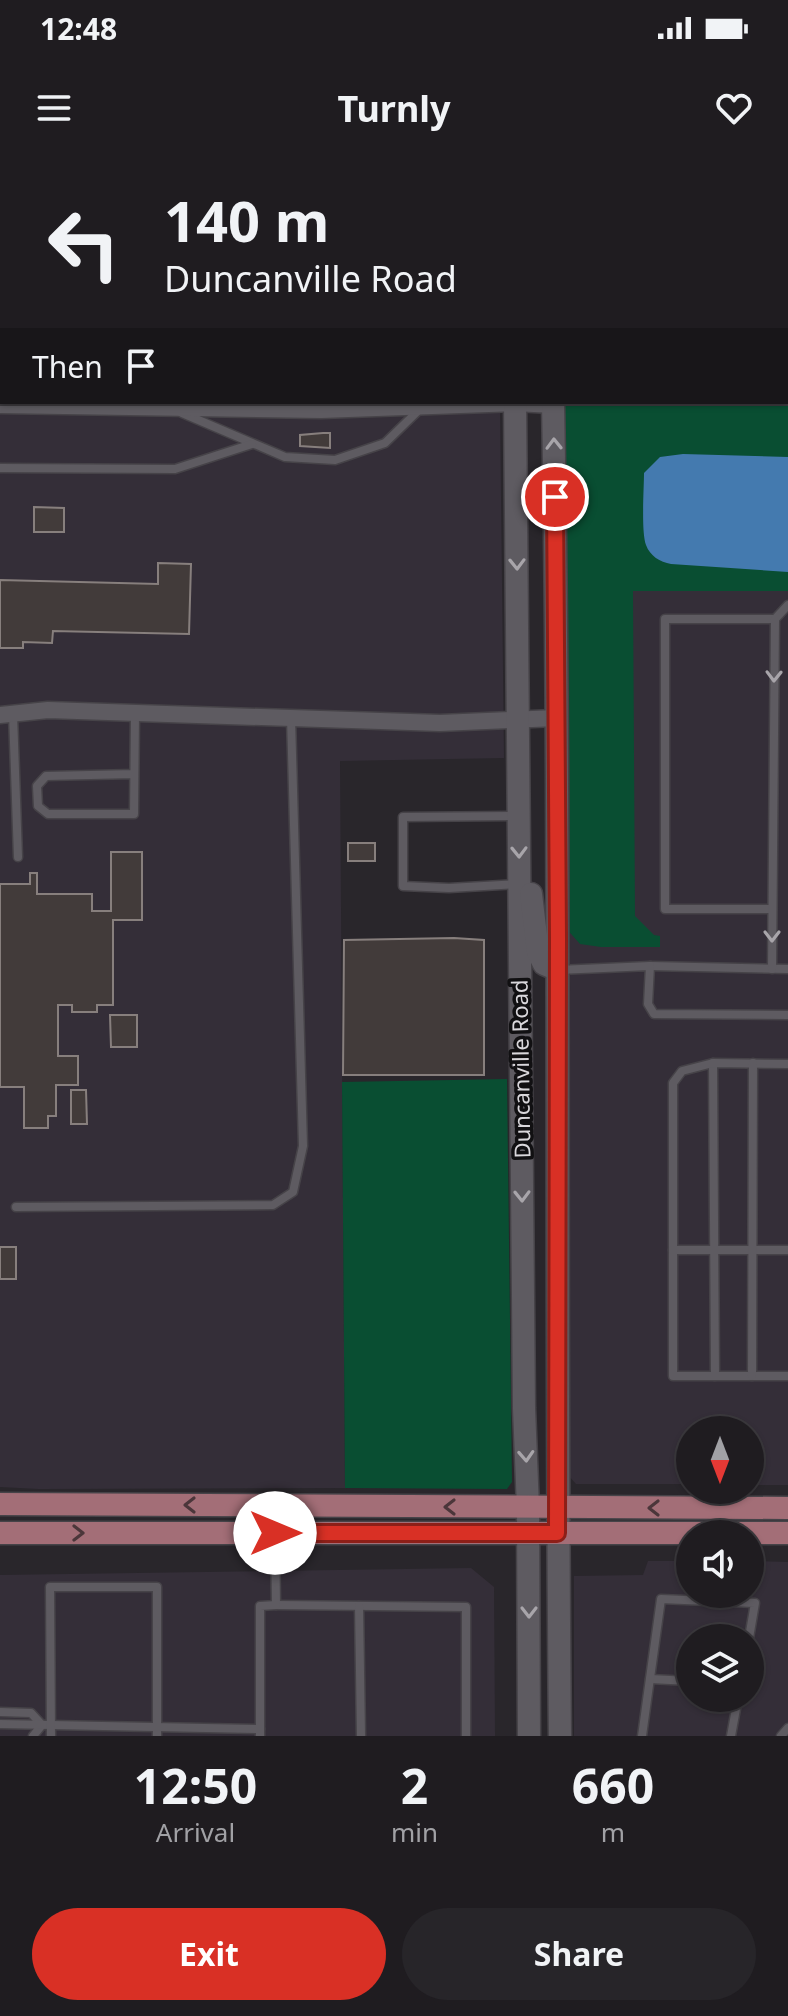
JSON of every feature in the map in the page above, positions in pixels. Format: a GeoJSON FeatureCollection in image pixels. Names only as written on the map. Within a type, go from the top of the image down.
{"type":"FeatureCollection","features":[{"type":"Feature","properties":{"kind":"main road","name":"Duncanville Road"},"geometry":{"type":"LineString","coordinates":[[515,404],[529,1736]]}},
{"type":"Feature","properties":{"kind":"main road","name":"Duncanville Road"},"geometry":{"type":"LineString","coordinates":[[553,404],[558,970],[556,1507],[560,1736]]}},
{"type":"Feature","properties":{"kind":"main road"},"geometry":{"type":"LineString","coordinates":[[520,884],[531,891],[538,952],[544,964],[558,970]]}},
{"type":"Feature","properties":{"kind":"main road"},"geometry":{"type":"LineString","coordinates":[[520,973],[558,970]]}},
{"type":"Feature","properties":{"kind":"main road"},"geometry":{"type":"LineString","coordinates":[[788,1508],[7,1504],[7,1533],[788,1533]]}},
{"type":"Feature","properties":{"kind":"main road"},"geometry":{"type":"LineString","coordinates":[[275,1506],[275,1533]]}},
{"type":"Feature","properties":{"kind":"street"},"geometry":{"type":"LineString","coordinates":[[0,405],[321,410],[484,404]]}},
{"type":"Feature","properties":{"kind":"street"},"geometry":{"type":"LineString","coordinates":[[7,715],[48,710],[440,723],[557,718]]}},
{"type":"Feature","properties":{"kind":"lane"},"geometry":{"type":"LineString","coordinates":[[170,408],[285,457],[335,460],[385,443],[423,406]]}},
{"type":"Feature","properties":{"kind":"lane"},"geometry":{"type":"LineString","coordinates":[[0,468],[175,469],[252,443]]}},
{"type":"Feature","properties":{"kind":"lane"},"geometry":{"type":"LineString","coordinates":[[772,969],[775,619],[788,605]]}},
{"type":"Feature","properties":{"kind":"lane"},"geometry":{"type":"LineString","coordinates":[[772,909],[665,909],[665,619],[775,619]]}},
{"type":"Feature","properties":{"kind":"lane"},"geometry":{"type":"LineString","coordinates":[[134,774],[46,776],[37,786],[38,806],[48,814],[134,814],[135,713]]}},
{"type":"Feature","properties":{"kind":"lane"},"geometry":{"type":"LineString","coordinates":[[7,715],[18,857]]}},
{"type":"Feature","properties":{"kind":"lane"},"geometry":{"type":"LineString","coordinates":[[16,1207],[273,1205],[293,1192],[303,1146],[291,718]]}},
{"type":"Feature","properties":{"kind":"lane"},"geometry":{"type":"LineString","coordinates":[[518,816],[403,817],[403,886],[449,888],[520,884]]}},
{"type":"Feature","properties":{"kind":"lane"},"geometry":{"type":"LineString","coordinates":[[558,970],[650,966],[788,969]]}},
{"type":"Feature","properties":{"kind":"lane"},"geometry":{"type":"LineString","coordinates":[[650,966],[648,1004],[654,1014],[788,1015]]}},
{"type":"Feature","properties":{"kind":"lane"},"geometry":{"type":"LineString","coordinates":[[713,1063],[715,1376]]}},
{"type":"Feature","properties":{"kind":"lane"},"geometry":{"type":"LineString","coordinates":[[788,1064],[713,1063],[682,1071],[673,1083],[673,1376],[788,1376]]}},
{"type":"Feature","properties":{"kind":"lane"},"geometry":{"type":"LineString","coordinates":[[752,1376],[753,1063]]}},
{"type":"Feature","properties":{"kind":"lane"},"geometry":{"type":"LineString","coordinates":[[673,1250],[788,1250]]}},
{"type":"Feature","properties":{"kind":"lane"},"geometry":{"type":"LineString","coordinates":[[275,1533],[276,1605]]}},
{"type":"Feature","properties":{"kind":"lane"},"geometry":{"type":"LineString","coordinates":[[51,1736],[47,1725],[50,1587],[157,1587],[157,1732]]}},
{"type":"Feature","properties":{"kind":"lane"},"geometry":{"type":"LineString","coordinates":[[642,1736],[661,1599],[755,1603],[751,1624]]}},
{"type":"Feature","properties":{"kind":"lane"},"geometry":{"type":"LineString","coordinates":[[0,1724],[157,1732],[260,1733],[260,1606],[466,1607],[466,1736]]}},
{"type":"Feature","properties":{"kind":"lane"},"geometry":{"type":"LineString","coordinates":[[359,1606],[361,1736]]}},
{"type":"Feature","properties":{"kind":"lane"},"geometry":{"type":"LineString","coordinates":[[650,1679],[676,1680]]}},
{"type":"Feature","properties":{"kind":"lane"},"geometry":{"type":"LineString","coordinates":[[0,1712],[31,1713],[47,1725]]}},
{"type":"Feature","properties":{"kind":"lane"},"geometry":{"type":"LineString","coordinates":[[731,1736],[735,1712]]}},
{"type":"Feature","properties":{"kind":"lane"},"geometry":{"type":"LineString","coordinates":[[33,1736],[47,1725]]}},
{"type":"Feature","properties":{"kind":"lane"},"geometry":{"type":"LineString","coordinates":[[781,1736],[788,1728]]}},
{"type":"Feature","properties":{"kind":"shaded area"},"geometry":{"type":"Polygon","coordinates":[[[500,408],[504,758],[340,761],[345,1488],[0,1487],[0,411],[500,408]]]}},
{"type":"Feature","properties":{"kind":"shaded area"},"geometry":{"type":"Polygon","coordinates":[[[564,422],[788,424],[788,1485],[764,1485],[764,1416],[676,1416],[676,1484],[576,1484],[568,1475],[564,422]]]}},
{"type":"Feature","properties":{"kind":"shaded area"},"geometry":{"type":"Polygon","coordinates":[[[648,1561],[676,1561],[676,1608],[764,1608],[764,1561],[788,1562],[788,1736],[574,1736],[574,1576],[643,1575],[648,1561]]]}},
{"type":"Feature","properties":{"kind":"shaded area"},"geometry":{"type":"Polygon","coordinates":[[[471,1568],[494,1587],[495,1736],[0,1736],[0,1575],[471,1568]]]}},
{"type":"Feature","properties":{"kind":"green space"},"geometry":{"type":"Polygon","coordinates":[[[561,404],[788,404],[788,591],[633,591],[635,916],[654,935],[660,936],[660,947],[580,944],[564,926],[561,404]]]}},
{"type":"Feature","properties":{"kind":"green space"},"geometry":{"type":"Polygon","coordinates":[[[507,1079],[512,1482],[507,1489],[345,1488],[342,1082],[507,1079]]]}},
{"type":"Feature","properties":{"kind":"water"},"geometry":{"type":"Polygon","coordinates":[[[683,454],[788,457],[788,572],[671,564],[659,560],[650,552],[644,530],[644,473],[660,457],[683,454]]]}},
{"type":"Feature","properties":{"kind":"building"},"geometry":{"type":"Polygon","coordinates":[[[330,433],[330,448],[300,446],[300,435],[330,433]]]}},
{"type":"Feature","properties":{"kind":"building"},"geometry":{"type":"Polygon","coordinates":[[[34,507],[64,508],[64,532],[34,532],[34,507]]]}},
{"type":"Feature","properties":{"kind":"building"},"geometry":{"type":"Polygon","coordinates":[[[158,563],[191,564],[189,634],[53,631],[52,643],[23,642],[23,648],[0,648],[0,580],[158,584],[158,563]]]}},
{"type":"Feature","properties":{"kind":"building"},"geometry":{"type":"Polygon","coordinates":[[[348,843],[375,843],[375,861],[348,861],[348,843]]]}},
{"type":"Feature","properties":{"kind":"building"},"geometry":{"type":"Polygon","coordinates":[[[111,852],[142,852],[142,920],[113,920],[113,1005],[97,1005],[97,1012],[72,1012],[72,1005],[58,1005],[58,1056],[78,1056],[78,1085],[56,1085],[56,1116],[48,1116],[48,1128],[24,1128],[24,1087],[0,1087],[0,884],[30,884],[30,873],[37,873],[37,894],[92,894],[92,911],[111,911],[111,852]]]}},
{"type":"Feature","properties":{"kind":"building"},"geometry":{"type":"Polygon","coordinates":[[[344,940],[484,940],[484,1075],[343,1075],[344,940]]]}},
{"type":"Feature","properties":{"kind":"building"},"geometry":{"type":"Polygon","coordinates":[[[110,1015],[137,1015],[137,1047],[111,1047],[110,1015]]]}},
{"type":"Feature","properties":{"kind":"building"},"geometry":{"type":"Polygon","coordinates":[[[71,1090],[86,1090],[87,1124],[71,1124],[71,1090]]]}},
{"type":"Feature","properties":{"kind":"building"},"geometry":{"type":"Polygon","coordinates":[[[0,1247],[16,1247],[16,1279],[0,1279],[0,1247]]]}},
{"type":"Feature","properties":{"kind":"route"},"geometry":{"type":"LineString","coordinates":[[275,1533],[557,1533],[555,497]]}}]}
